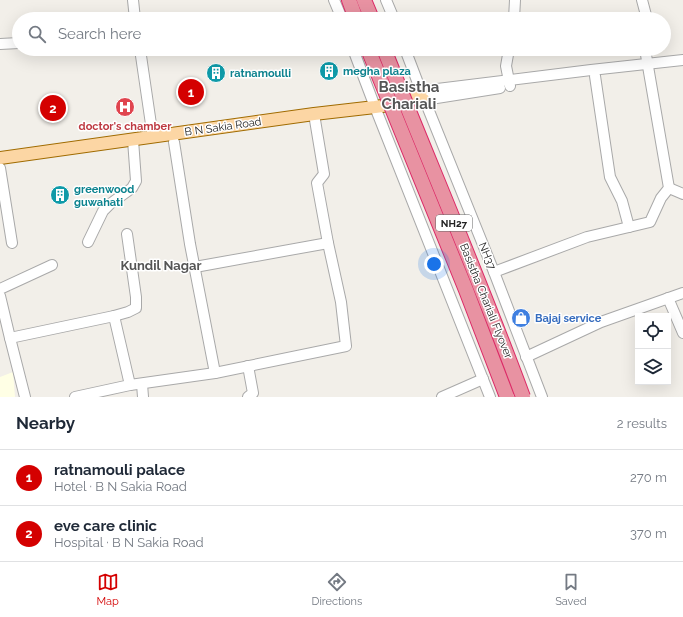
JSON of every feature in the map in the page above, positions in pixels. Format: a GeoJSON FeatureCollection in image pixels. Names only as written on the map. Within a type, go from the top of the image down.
{"type":"FeatureCollection","features":[{"type":"Feature","properties":{"kind":"highway"},"geometry":{"type":"LineString","coordinates":[[349,0],[353,12]]}},
{"type":"Feature","properties":{"kind":"highway"},"geometry":{"type":"LineString","coordinates":[[364,0],[369,12]]}},
{"type":"Feature","properties":{"kind":"highway","name":"Basistha Chariali Flyover"},"geometry":{"type":"LineString","coordinates":[[371,56],[460,276],[507,397]]}},
{"type":"Feature","properties":{"kind":"highway","name":"Basistha Chariali Flyover"},"geometry":{"type":"LineString","coordinates":[[387,56],[524,397]]}},
{"type":"Feature","properties":{"kind":"main road"},"geometry":{"type":"LineString","coordinates":[[374,103],[422,95]]}},
{"type":"Feature","properties":{"kind":"main road","name":"B N Sakia Road"},"geometry":{"type":"LineString","coordinates":[[0,152],[374,103]]}},
{"type":"Feature","properties":{"kind":"main road","name":"B N Sakia Road"},"geometry":{"type":"LineString","coordinates":[[0,158],[314,114],[374,103]]}},
{"type":"Feature","properties":{"kind":"street"},"geometry":{"type":"LineString","coordinates":[[133,0],[135,12]]}},
{"type":"Feature","properties":{"kind":"street"},"geometry":{"type":"LineString","coordinates":[[334,0],[339,12]]}},
{"type":"Feature","properties":{"kind":"street"},"geometry":{"type":"LineString","coordinates":[[386,0],[391,12]]}},
{"type":"Feature","properties":{"kind":"street"},"geometry":{"type":"LineString","coordinates":[[514,12],[515,0]]}},
{"type":"Feature","properties":{"kind":"street"},"geometry":{"type":"LineString","coordinates":[[642,0],[645,12]]}},
{"type":"Feature","properties":{"kind":"street"},"geometry":{"type":"LineString","coordinates":[[0,44],[12,43]]}},
{"type":"Feature","properties":{"kind":"street"},"geometry":{"type":"LineString","coordinates":[[141,56],[152,131]]}},
{"type":"Feature","properties":{"kind":"street"},"geometry":{"type":"LineString","coordinates":[[356,56],[490,397]]}},
{"type":"Feature","properties":{"kind":"street","name":"NH37"},"geometry":{"type":"LineString","coordinates":[[408,56],[542,397]]}},
{"type":"Feature","properties":{"kind":"street"},"geometry":{"type":"LineString","coordinates":[[508,56],[506,66],[510,83]]}},
{"type":"Feature","properties":{"kind":"street"},"geometry":{"type":"LineString","coordinates":[[646,56],[669,188]]}},
{"type":"Feature","properties":{"kind":"street"},"geometry":{"type":"LineString","coordinates":[[510,83],[595,76],[683,60]]}},
{"type":"Feature","properties":{"kind":"street"},"geometry":{"type":"LineString","coordinates":[[422,95],[648,66],[683,66]]}},
{"type":"Feature","properties":{"kind":"street"},"geometry":{"type":"LineString","coordinates":[[595,76],[610,177],[622,201],[629,227]]}},
{"type":"Feature","properties":{"kind":"street"},"geometry":{"type":"LineString","coordinates":[[75,397],[130,385],[215,373],[346,346],[341,302],[317,183],[324,174],[314,114]]}},
{"type":"Feature","properties":{"kind":"street"},"geometry":{"type":"LineString","coordinates":[[88,242],[103,210],[132,188],[136,181],[133,140]]}},
{"type":"Feature","properties":{"kind":"street"},"geometry":{"type":"LineString","coordinates":[[174,142],[215,373]]}},
{"type":"Feature","properties":{"kind":"street"},"geometry":{"type":"LineString","coordinates":[[0,168],[12,243]]}},
{"type":"Feature","properties":{"kind":"street"},"geometry":{"type":"LineString","coordinates":[[669,188],[683,194]]}},
{"type":"Feature","properties":{"kind":"street"},"geometry":{"type":"LineString","coordinates":[[494,272],[587,237],[650,222],[660,198],[669,188]]}},
{"type":"Feature","properties":{"kind":"street"},"geometry":{"type":"LineString","coordinates":[[10,338],[114,316],[136,308],[136,297],[127,234]]}},
{"type":"Feature","properties":{"kind":"street"},"geometry":{"type":"LineString","coordinates":[[195,267],[328,243]]}},
{"type":"Feature","properties":{"kind":"street"},"geometry":{"type":"LineString","coordinates":[[0,289],[52,265]]}},
{"type":"Feature","properties":{"kind":"street"},"geometry":{"type":"LineString","coordinates":[[526,357],[601,322],[683,293]]}},
{"type":"Feature","properties":{"kind":"street"},"geometry":{"type":"LineString","coordinates":[[0,296],[25,397]]}},
{"type":"Feature","properties":{"kind":"street"},"geometry":{"type":"LineString","coordinates":[[668,298],[683,333]]}},
{"type":"Feature","properties":{"kind":"street"},"geometry":{"type":"LineString","coordinates":[[114,316],[130,385]]}},
{"type":"Feature","properties":{"kind":"street"},"geometry":{"type":"LineString","coordinates":[[248,366],[253,393],[248,397]]}},
{"type":"Feature","properties":{"kind":"street"},"geometry":{"type":"LineString","coordinates":[[442,397],[483,379]]}},
{"type":"Feature","properties":{"kind":"street"},"geometry":{"type":"LineString","coordinates":[[142,384],[143,397]]}},
{"type":"Feature","properties":{"kind":"shaded area"},"geometry":{"type":"Polygon","coordinates":[[[13,372],[15,397],[0,397],[0,377],[13,372]]]}},
{"type":"Feature","properties":{"kind":"place","name":"megha plaza"},"geometry":{"type":"Point","coordinates":[329,71]}},
{"type":"Feature","properties":{"kind":"place","name":"ratnamoulli"},"geometry":{"type":"Point","coordinates":[216,73]}},
{"type":"Feature","properties":{"kind":"place","name":"ratnamouli palace"},"geometry":{"type":"Point","coordinates":[191,92]}},
{"type":"Feature","properties":{"kind":"place","name":"doctor's chamber"},"geometry":{"type":"Point","coordinates":[125,107]}},
{"type":"Feature","properties":{"kind":"place","name":"eve care clinic"},"geometry":{"type":"Point","coordinates":[53,108]}},
{"type":"Feature","properties":{"kind":"place","name":"greenwood guwahati"},"geometry":{"type":"Point","coordinates":[60,195]}},
{"type":"Feature","properties":{"kind":"place","name":"Bajaj service"},"geometry":{"type":"Point","coordinates":[521,318]}},
{"type":"Feature","properties":{"kind":"district","name":"Basistha Chariali"},"geometry":{"type":"Point","coordinates":[409,96]}},
{"type":"Feature","properties":{"kind":"district","name":"Kundil Nagar"},"geometry":{"type":"Point","coordinates":[161,265]}}]}
